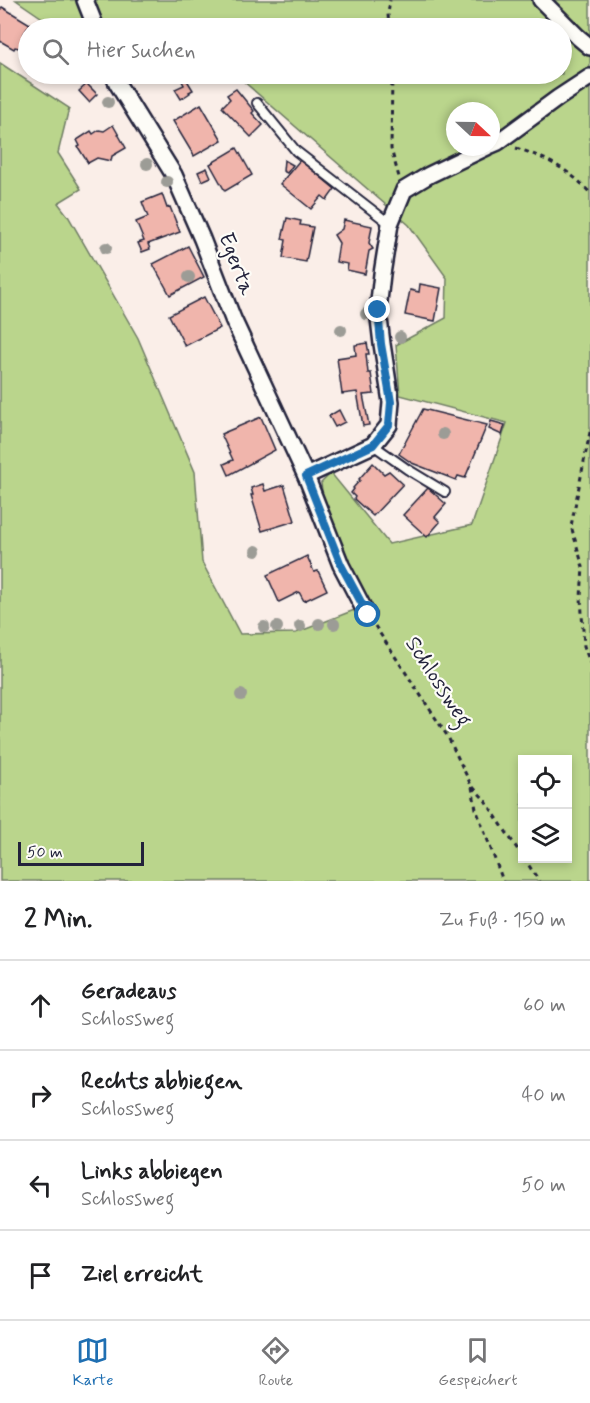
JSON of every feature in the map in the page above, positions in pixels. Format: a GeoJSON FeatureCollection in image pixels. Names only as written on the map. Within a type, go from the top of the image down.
{"type":"FeatureCollection","features":[{"type":"Feature","properties":{"kind":"street"},"geometry":{"type":"LineString","coordinates":[[85,0],[92,18]]}},
{"type":"Feature","properties":{"kind":"street"},"geometry":{"type":"LineString","coordinates":[[540,0],[559,18]]}},
{"type":"Feature","properties":{"kind":"street"},"geometry":{"type":"LineString","coordinates":[[572,30],[590,47]]}},
{"type":"Feature","properties":{"kind":"street"},"geometry":{"type":"LineString","coordinates":[[500,139],[590,77]]}},
{"type":"Feature","properties":{"kind":"street","name":"Egerta"},"geometry":{"type":"LineString","coordinates":[[118,84],[174,175],[233,319],[306,476]]}},
{"type":"Feature","properties":{"kind":"street"},"geometry":{"type":"LineString","coordinates":[[368,615],[341,565],[306,476],[373,445],[389,425],[391,402],[378,310],[390,224],[404,190],[470,156]]}},
{"type":"Feature","properties":{"kind":"lane"},"geometry":{"type":"LineString","coordinates":[[257,103],[296,150],[390,224]]}},
{"type":"Feature","properties":{"kind":"lane"},"geometry":{"type":"LineString","coordinates":[[373,445],[444,492]]}},
{"type":"Feature","properties":{"kind":"path"},"geometry":{"type":"LineString","coordinates":[[388,18],[390,0]]}},
{"type":"Feature","properties":{"kind":"path"},"geometry":{"type":"LineString","coordinates":[[392,84],[391,149],[404,190]]}},
{"type":"Feature","properties":{"kind":"path"},"geometry":{"type":"LineString","coordinates":[[500,146],[530,152],[554,163],[581,183],[590,193]]}},
{"type":"Feature","properties":{"kind":"path"},"geometry":{"type":"LineString","coordinates":[[590,432],[571,526],[583,567],[581,597],[584,646],[590,663]]}},
{"type":"Feature","properties":{"kind":"path","name":"Schlossweg"},"geometry":{"type":"LineString","coordinates":[[368,615],[448,737],[471,785],[476,808],[503,881]]}},
{"type":"Feature","properties":{"kind":"path","name":"Schlossweg"},"geometry":{"type":"LineString","coordinates":[[471,785],[485,800],[518,850]]}},
{"type":"Feature","properties":{"kind":"path","name":"Schlossweg"},"geometry":{"type":"LineString","coordinates":[[527,863],[539,881]]}},
{"type":"Feature","properties":{"kind":"green space"},"geometry":{"type":"Polygon","coordinates":[[[16,0],[590,0],[590,881],[0,881],[0,63],[18,75],[18,84],[32,84],[69,108],[58,153],[81,189],[58,203],[68,216],[138,338],[195,472],[202,562],[240,634],[296,633],[367,605],[323,498],[321,483],[331,473],[389,544],[472,525],[507,423],[400,395],[396,345],[446,318],[447,278],[409,225],[246,84],[572,84],[572,18],[42,18],[16,0]]]}},
{"type":"Feature","properties":{"kind":"building"},"geometry":{"type":"Polygon","coordinates":[[[2,7],[20,18],[18,18],[18,48],[14,49],[0,41],[2,7]]]}},
{"type":"Feature","properties":{"kind":"building"},"geometry":{"type":"Polygon","coordinates":[[[87,84],[97,94],[89,102],[79,91],[87,84]]]}},
{"type":"Feature","properties":{"kind":"building"},"geometry":{"type":"Polygon","coordinates":[[[189,84],[193,90],[181,99],[175,89],[189,84]]]}},
{"type":"Feature","properties":{"kind":"building"},"geometry":{"type":"Polygon","coordinates":[[[236,89],[263,125],[251,137],[222,107],[230,99],[227,95],[236,89]]]}},
{"type":"Feature","properties":{"kind":"building"},"geometry":{"type":"Polygon","coordinates":[[[201,104],[222,140],[194,156],[173,121],[201,104]]]}},
{"type":"Feature","properties":{"kind":"building"},"geometry":{"type":"Polygon","coordinates":[[[113,125],[126,148],[112,156],[111,161],[97,158],[88,163],[78,147],[80,146],[77,140],[91,131],[93,134],[99,130],[104,131],[113,125]]]}},
{"type":"Feature","properties":{"kind":"building"},"geometry":{"type":"Polygon","coordinates":[[[237,148],[252,175],[225,191],[210,164],[237,148]]]}},
{"type":"Feature","properties":{"kind":"building"},"geometry":{"type":"Polygon","coordinates":[[[284,160],[293,165],[287,173],[283,171],[284,160]]]}},
{"type":"Feature","properties":{"kind":"building"},"geometry":{"type":"Polygon","coordinates":[[[300,160],[335,189],[327,200],[322,196],[311,209],[280,184],[300,160]]]}},
{"type":"Feature","properties":{"kind":"building"},"geometry":{"type":"Polygon","coordinates":[[[207,168],[211,177],[202,181],[198,172],[207,168]]]}},
{"type":"Feature","properties":{"kind":"building"},"geometry":{"type":"Polygon","coordinates":[[[162,194],[180,232],[148,244],[150,249],[142,252],[138,243],[144,241],[136,222],[148,217],[142,202],[162,194]]]}},
{"type":"Feature","properties":{"kind":"building"},"geometry":{"type":"Polygon","coordinates":[[[287,218],[301,221],[300,225],[313,227],[306,262],[283,258],[286,240],[282,239],[287,218]]]}},
{"type":"Feature","properties":{"kind":"building"},"geometry":{"type":"Polygon","coordinates":[[[344,220],[372,226],[369,243],[373,249],[369,251],[365,274],[347,270],[348,264],[336,262],[339,243],[334,235],[342,229],[344,220]]]}},
{"type":"Feature","properties":{"kind":"building"},"geometry":{"type":"Polygon","coordinates":[[[188,246],[204,277],[170,295],[153,264],[188,246]]]}},
{"type":"Feature","properties":{"kind":"building"},"geometry":{"type":"Polygon","coordinates":[[[420,284],[441,288],[435,321],[405,315],[410,290],[419,292],[420,284]]]}},
{"type":"Feature","properties":{"kind":"building"},"geometry":{"type":"Polygon","coordinates":[[[204,297],[220,328],[185,346],[169,315],[204,297]]]}},
{"type":"Feature","properties":{"kind":"building"},"geometry":{"type":"Polygon","coordinates":[[[367,343],[368,373],[371,373],[374,394],[363,395],[369,425],[363,426],[357,392],[342,394],[337,358],[356,355],[355,345],[367,343]]]}},
{"type":"Feature","properties":{"kind":"building"},"geometry":{"type":"Polygon","coordinates":[[[423,409],[487,425],[465,478],[458,476],[456,480],[412,463],[399,454],[423,409]]]}},
{"type":"Feature","properties":{"kind":"building"},"geometry":{"type":"Polygon","coordinates":[[[339,410],[345,422],[335,427],[329,416],[339,410]]]}},
{"type":"Feature","properties":{"kind":"building"},"geometry":{"type":"Polygon","coordinates":[[[261,417],[275,450],[229,475],[224,464],[233,460],[221,434],[261,417]]]}},
{"type":"Feature","properties":{"kind":"building"},"geometry":{"type":"Polygon","coordinates":[[[491,421],[505,425],[502,435],[489,429],[491,421]]]}},
{"type":"Feature","properties":{"kind":"building"},"geometry":{"type":"Polygon","coordinates":[[[373,463],[384,474],[389,471],[403,484],[373,516],[354,499],[351,493],[359,479],[373,463]]]}},
{"type":"Feature","properties":{"kind":"building"},"geometry":{"type":"Polygon","coordinates":[[[263,484],[265,491],[284,485],[295,521],[262,531],[251,488],[263,484]]]}},
{"type":"Feature","properties":{"kind":"building"},"geometry":{"type":"Polygon","coordinates":[[[428,488],[446,504],[435,517],[440,522],[427,537],[403,515],[428,488]]]}},
{"type":"Feature","properties":{"kind":"building"},"geometry":{"type":"Polygon","coordinates":[[[307,556],[314,572],[318,571],[327,590],[304,601],[299,592],[279,602],[267,575],[307,556]]]}},
{"type":"Feature","properties":{"kind":"route"},"geometry":{"type":"LineString","coordinates":[[368,615],[341,565],[306,476],[373,445],[389,425],[391,402],[378,310]]}}]}
